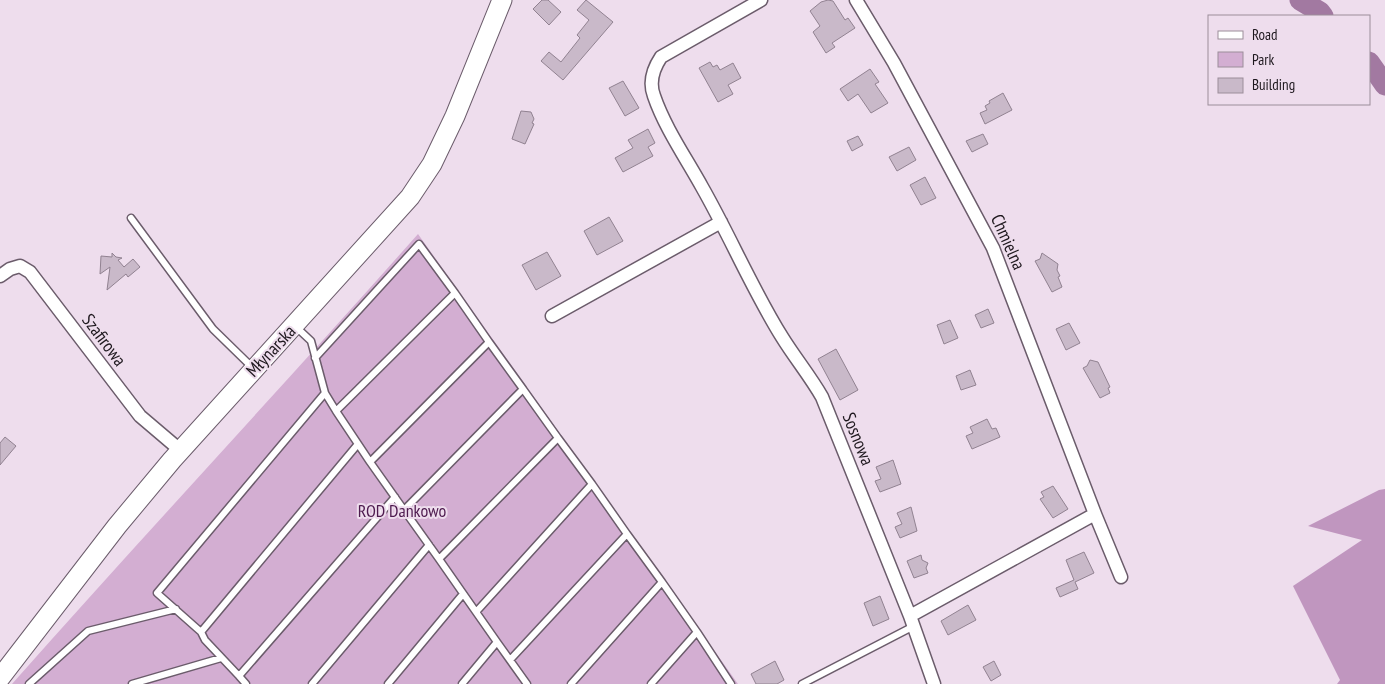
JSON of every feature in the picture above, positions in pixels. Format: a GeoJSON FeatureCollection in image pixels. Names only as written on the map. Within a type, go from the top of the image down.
{"type":"FeatureCollection","features":[{"type":"Feature","properties":{"kind":"street","name":"Młynarska"},"geometry":{"type":"LineString","coordinates":[[0,678],[117,526],[180,450],[410,197],[432,164],[455,116],[502,0]]}},
{"type":"Feature","properties":{"kind":"street","name":"Sosnowa"},"geometry":{"type":"LineString","coordinates":[[761,0],[661,57],[655,66],[652,79],[654,95],[681,151],[783,339],[808,373],[822,397],[912,621],[934,684]]}},
{"type":"Feature","properties":{"kind":"street","name":"Chmielna"},"geometry":{"type":"LineString","coordinates":[[856,0],[883,43],[993,248],[1121,577]]}},
{"type":"Feature","properties":{"kind":"street"},"geometry":{"type":"LineString","coordinates":[[552,316],[721,222]]}},
{"type":"Feature","properties":{"kind":"street","name":"Szafirowa"},"geometry":{"type":"LineString","coordinates":[[0,276],[10,269],[20,266],[30,272],[140,416],[180,450]]}},
{"type":"Feature","properties":{"kind":"street"},"geometry":{"type":"LineString","coordinates":[[912,621],[1095,514]]}},
{"type":"Feature","properties":{"kind":"lane"},"geometry":{"type":"LineString","coordinates":[[130,218],[213,329],[254,369]]}},
{"type":"Feature","properties":{"kind":"lane"},"geometry":{"type":"LineString","coordinates":[[315,358],[419,244],[662,582],[730,683]]}},
{"type":"Feature","properties":{"kind":"lane"},"geometry":{"type":"LineString","coordinates":[[336,411],[455,293]]}},
{"type":"Feature","properties":{"kind":"lane"},"geometry":{"type":"LineString","coordinates":[[294,326],[311,341],[325,393],[336,411],[527,684]]}},
{"type":"Feature","properties":{"kind":"lane"},"geometry":{"type":"LineString","coordinates":[[370,462],[490,342]]}},
{"type":"Feature","properties":{"kind":"lane"},"geometry":{"type":"LineString","coordinates":[[404,510],[523,389]]}},
{"type":"Feature","properties":{"kind":"lane"},"geometry":{"type":"LineString","coordinates":[[246,684],[200,632],[158,593],[325,393]]}},
{"type":"Feature","properties":{"kind":"lane"},"geometry":{"type":"LineString","coordinates":[[439,559],[558,438]]}},
{"type":"Feature","properties":{"kind":"lane"},"geometry":{"type":"LineString","coordinates":[[200,632],[358,444]]}},
{"type":"Feature","properties":{"kind":"lane"},"geometry":{"type":"LineString","coordinates":[[476,612],[592,484]]}},
{"type":"Feature","properties":{"kind":"lane"},"geometry":{"type":"LineString","coordinates":[[239,676],[395,497]]}},
{"type":"Feature","properties":{"kind":"lane"},"geometry":{"type":"LineString","coordinates":[[510,660],[627,534]]}},
{"type":"Feature","properties":{"kind":"lane"},"geometry":{"type":"LineString","coordinates":[[312,684],[429,545]]}},
{"type":"Feature","properties":{"kind":"lane"},"geometry":{"type":"LineString","coordinates":[[571,684],[662,582]]}},
{"type":"Feature","properties":{"kind":"lane"},"geometry":{"type":"LineString","coordinates":[[388,684],[463,594]]}},
{"type":"Feature","properties":{"kind":"lane"},"geometry":{"type":"LineString","coordinates":[[29,684],[88,631],[176,609]]}},
{"type":"Feature","properties":{"kind":"lane"},"geometry":{"type":"LineString","coordinates":[[802,684],[912,621]]}},
{"type":"Feature","properties":{"kind":"lane"},"geometry":{"type":"LineString","coordinates":[[651,684],[697,632]]}},
{"type":"Feature","properties":{"kind":"lane"},"geometry":{"type":"LineString","coordinates":[[462,684],[497,642]]}},
{"type":"Feature","properties":{"kind":"lane"},"geometry":{"type":"LineString","coordinates":[[132,684],[221,658]]}},
{"type":"Feature","properties":{"kind":"green space","name":"ROD Dankowo"},"geometry":{"type":"Polygon","coordinates":[[[418,234],[738,684],[12,684],[317,347],[418,234]]]}},
{"type":"Feature","properties":{"kind":"shaded area"},"geometry":{"type":"Polygon","coordinates":[[[1385,489],[1385,684],[1337,684],[1340,680],[1293,586],[1362,540],[1308,526],[1379,490],[1385,489]]]}},
{"type":"Feature","properties":{"kind":"building"},"geometry":{"type":"Polygon","coordinates":[[[542,0],[548,0],[561,12],[549,25],[533,9],[542,0]]]}},
{"type":"Feature","properties":{"kind":"building"},"geometry":{"type":"Polygon","coordinates":[[[586,0],[613,22],[563,80],[541,61],[549,52],[561,62],[580,38],[577,35],[589,20],[577,10],[586,0]]]}},
{"type":"Feature","properties":{"kind":"building"},"geometry":{"type":"Polygon","coordinates":[[[833,1],[845,20],[848,18],[855,28],[832,43],[835,47],[826,53],[813,32],[820,26],[810,11],[821,2],[833,1]]]}},
{"type":"Feature","properties":{"kind":"building"},"geometry":{"type":"Polygon","coordinates":[[[710,62],[713,67],[717,65],[720,70],[733,63],[741,78],[728,85],[733,94],[718,102],[699,68],[710,62]]]}},
{"type":"Feature","properties":{"kind":"building"},"geometry":{"type":"Polygon","coordinates":[[[870,69],[879,82],[875,84],[888,103],[871,113],[858,94],[848,101],[840,89],[870,69]]]}},
{"type":"Feature","properties":{"kind":"building"},"geometry":{"type":"Polygon","coordinates":[[[623,81],[639,108],[625,116],[609,88],[623,81]]]}},
{"type":"Feature","properties":{"kind":"building"},"geometry":{"type":"Polygon","coordinates":[[[1003,93],[1012,110],[985,124],[980,113],[987,110],[985,106],[990,103],[989,101],[1003,93]]]}},
{"type":"Feature","properties":{"kind":"building"},"geometry":{"type":"Polygon","coordinates":[[[521,111],[531,112],[534,119],[532,123],[534,124],[525,144],[512,139],[521,111]]]}},
{"type":"Feature","properties":{"kind":"building"},"geometry":{"type":"Polygon","coordinates":[[[648,129],[655,143],[648,147],[653,156],[623,172],[615,158],[633,148],[628,140],[648,129]]]}},
{"type":"Feature","properties":{"kind":"building"},"geometry":{"type":"Polygon","coordinates":[[[983,134],[988,144],[972,152],[966,141],[983,134]]]}},
{"type":"Feature","properties":{"kind":"building"},"geometry":{"type":"Polygon","coordinates":[[[858,136],[863,145],[852,151],[847,141],[858,136]]]}},
{"type":"Feature","properties":{"kind":"building"},"geometry":{"type":"Polygon","coordinates":[[[909,147],[916,160],[897,171],[889,157],[909,147]]]}},
{"type":"Feature","properties":{"kind":"building"},"geometry":{"type":"Polygon","coordinates":[[[925,177],[936,198],[921,205],[910,185],[925,177]]]}},
{"type":"Feature","properties":{"kind":"building"},"geometry":{"type":"Polygon","coordinates":[[[609,217],[623,241],[597,255],[584,231],[609,217]]]}},
{"type":"Feature","properties":{"kind":"building"},"geometry":{"type":"Polygon","coordinates":[[[547,252],[561,276],[536,290],[522,265],[547,252]]]}},
{"type":"Feature","properties":{"kind":"building"},"geometry":{"type":"Polygon","coordinates":[[[112,253],[116,257],[122,258],[118,260],[124,267],[133,259],[140,267],[128,277],[126,274],[107,290],[110,267],[100,274],[101,256],[112,257],[112,253]]]}},
{"type":"Feature","properties":{"kind":"building"},"geometry":{"type":"Polygon","coordinates":[[[1042,253],[1058,264],[1057,270],[1060,276],[1058,277],[1062,287],[1052,292],[1035,261],[1040,259],[1042,253]]]}},
{"type":"Feature","properties":{"kind":"building"},"geometry":{"type":"Polygon","coordinates":[[[988,309],[994,323],[981,328],[975,315],[988,309]]]}},
{"type":"Feature","properties":{"kind":"building"},"geometry":{"type":"Polygon","coordinates":[[[950,320],[958,338],[944,344],[937,325],[950,320]]]}},
{"type":"Feature","properties":{"kind":"building"},"geometry":{"type":"Polygon","coordinates":[[[1069,323],[1080,343],[1066,350],[1056,329],[1069,323]]]}},
{"type":"Feature","properties":{"kind":"building"},"geometry":{"type":"Polygon","coordinates":[[[836,349],[858,390],[840,400],[818,359],[836,349]]]}},
{"type":"Feature","properties":{"kind":"building"},"geometry":{"type":"Polygon","coordinates":[[[1090,360],[1098,362],[1110,387],[1108,388],[1110,393],[1100,398],[1083,368],[1087,366],[1090,360]]]}},
{"type":"Feature","properties":{"kind":"building"},"geometry":{"type":"Polygon","coordinates":[[[970,370],[976,385],[961,390],[956,376],[970,370]]]}},
{"type":"Feature","properties":{"kind":"building"},"geometry":{"type":"Polygon","coordinates":[[[987,419],[992,429],[996,428],[1000,437],[972,449],[966,436],[973,433],[970,427],[987,419]]]}},
{"type":"Feature","properties":{"kind":"building"},"geometry":{"type":"Polygon","coordinates":[[[5,437],[16,446],[0,465],[0,443],[5,437]]]}},
{"type":"Feature","properties":{"kind":"building"},"geometry":{"type":"Polygon","coordinates":[[[893,460],[901,484],[880,492],[875,481],[881,479],[876,467],[893,460]]]}},
{"type":"Feature","properties":{"kind":"building"},"geometry":{"type":"Polygon","coordinates":[[[1053,486],[1068,509],[1053,518],[1040,499],[1044,497],[1041,492],[1053,486]]]}},
{"type":"Feature","properties":{"kind":"building"},"geometry":{"type":"Polygon","coordinates":[[[911,507],[917,531],[900,538],[895,527],[902,524],[897,513],[911,507]]]}},
{"type":"Feature","properties":{"kind":"building"},"geometry":{"type":"Polygon","coordinates":[[[1084,552],[1094,573],[1075,582],[1078,589],[1060,597],[1056,588],[1074,580],[1066,560],[1084,552]]]}},
{"type":"Feature","properties":{"kind":"building"},"geometry":{"type":"Polygon","coordinates":[[[921,555],[922,560],[928,563],[926,568],[928,573],[914,578],[907,561],[921,555]]]}},
{"type":"Feature","properties":{"kind":"building"},"geometry":{"type":"Polygon","coordinates":[[[880,596],[889,619],[873,626],[864,603],[880,596]]]}},
{"type":"Feature","properties":{"kind":"building"},"geometry":{"type":"Polygon","coordinates":[[[968,605],[976,620],[948,635],[941,621],[968,605]]]}},
{"type":"Feature","properties":{"kind":"building"},"geometry":{"type":"Polygon","coordinates":[[[775,661],[784,680],[777,684],[756,684],[751,674],[775,661]]]}},
{"type":"Feature","properties":{"kind":"building"},"geometry":{"type":"Polygon","coordinates":[[[994,661],[1001,675],[991,681],[983,667],[994,661]]]}},
{"type":"Feature","properties":{"kind":"waterway"},"geometry":{"type":"LineString","coordinates":[[1300,0],[1322,15]]}},
{"type":"Feature","properties":{"kind":"waterway"},"geometry":{"type":"LineString","coordinates":[[1370,63],[1385,85]]}}]}
